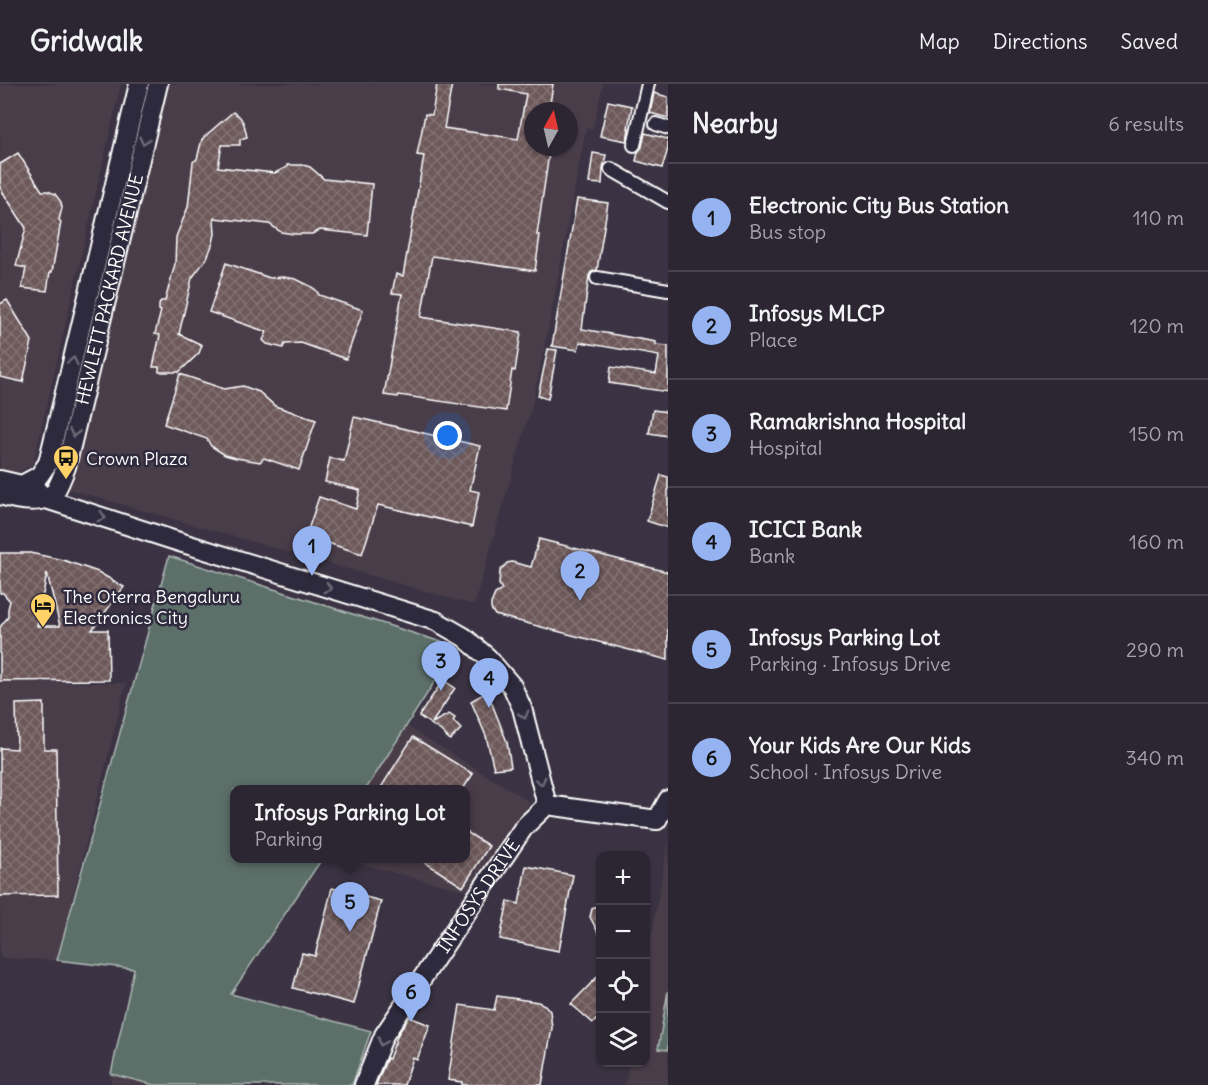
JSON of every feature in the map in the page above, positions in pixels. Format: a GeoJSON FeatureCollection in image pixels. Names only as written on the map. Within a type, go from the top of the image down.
{"type":"FeatureCollection","features":[{"type":"Feature","properties":{"kind":"street","name":"HEWLETT PACKARD AVENUE"},"geometry":{"type":"LineString","coordinates":[[34,479],[48,463],[139,84]]}},
{"type":"Feature","properties":{"kind":"street","name":"HEWLETT PACKARD AVENUE"},"geometry":{"type":"LineString","coordinates":[[50,495],[66,467],[158,84]]}},
{"type":"Feature","properties":{"kind":"street"},"geometry":{"type":"LineString","coordinates":[[634,145],[648,84]]}},
{"type":"Feature","properties":{"kind":"street"},"geometry":{"type":"LineString","coordinates":[[612,169],[668,202]]}},
{"type":"Feature","properties":{"kind":"street"},"geometry":{"type":"LineString","coordinates":[[597,278],[668,290]]}},
{"type":"Feature","properties":{"kind":"street"},"geometry":{"type":"LineString","coordinates":[[0,480],[22,485],[34,479],[50,495],[184,543],[436,621],[464,637],[487,657],[512,686],[522,708],[548,806],[657,820],[668,800]]}},
{"type":"Feature","properties":{"kind":"street"},"geometry":{"type":"LineString","coordinates":[[0,495],[24,501],[50,495]]}},
{"type":"Feature","properties":{"kind":"street","name":"INFOSYS DRIVE"},"geometry":{"type":"LineString","coordinates":[[364,1085],[384,1035],[524,826],[548,806]]}},
{"type":"Feature","properties":{"kind":"shaded area"},"geometry":{"type":"Polygon","coordinates":[[[0,84],[121,84],[33,464],[13,475],[0,471],[0,84]]]}},
{"type":"Feature","properties":{"kind":"shaded area"},"geometry":{"type":"Polygon","coordinates":[[[163,84],[603,84],[593,128],[586,128],[533,401],[474,605],[68,489],[163,84]]]}},
{"type":"Feature","properties":{"kind":"shaded area"},"geometry":{"type":"Polygon","coordinates":[[[0,682],[126,683],[57,960],[0,958],[0,682]]]}},
{"type":"Feature","properties":{"kind":"shaded area"},"geometry":{"type":"Polygon","coordinates":[[[406,726],[530,802],[471,892],[356,863],[470,863],[470,785],[369,785],[406,726]]]}},
{"type":"Feature","properties":{"kind":"shaded area"},"geometry":{"type":"Polygon","coordinates":[[[668,842],[668,1085],[625,1085],[628,1067],[650,1067],[650,945],[668,842]]]}},
{"type":"Feature","properties":{"kind":"shaded area"},"geometry":{"type":"Polygon","coordinates":[[[111,1074],[154,1085],[111,1085],[111,1074]]]}},
{"type":"Feature","properties":{"kind":"green space"},"geometry":{"type":"Polygon","coordinates":[[[169,556],[457,647],[369,785],[230,785],[230,863],[319,863],[231,994],[371,1031],[352,1085],[154,1085],[111,1074],[134,969],[57,960],[169,556]]]}},
{"type":"Feature","properties":{"kind":"green space"},"geometry":{"type":"Polygon","coordinates":[[[668,991],[668,1050],[658,1049],[668,991]]]}},
{"type":"Feature","properties":{"kind":"building"},"geometry":{"type":"Polygon","coordinates":[[[437,84],[452,84],[444,128],[518,139],[524,105],[524,156],[549,156],[537,235],[540,235],[535,271],[432,256],[421,317],[521,332],[506,411],[399,395],[398,397],[384,395],[402,294],[392,293],[396,274],[403,276],[424,156],[417,155],[425,114],[432,115],[437,84]]]}},
{"type":"Feature","properties":{"kind":"building"},"geometry":{"type":"Polygon","coordinates":[[[499,84],[553,84],[550,102],[525,102],[526,94],[499,89],[499,84]]]}},
{"type":"Feature","properties":{"kind":"building"},"geometry":{"type":"Polygon","coordinates":[[[654,93],[668,97],[668,118],[650,113],[654,93]]]}},
{"type":"Feature","properties":{"kind":"building"},"geometry":{"type":"Polygon","coordinates":[[[608,101],[632,106],[627,141],[600,136],[608,101]]]}},
{"type":"Feature","properties":{"kind":"building"},"geometry":{"type":"Polygon","coordinates":[[[233,112],[244,124],[247,137],[240,139],[240,145],[222,145],[218,167],[275,173],[287,165],[303,165],[310,167],[324,179],[372,184],[367,235],[320,230],[312,234],[294,234],[281,232],[269,224],[214,218],[213,243],[207,258],[192,278],[179,334],[202,345],[199,353],[179,372],[159,372],[159,367],[153,367],[160,335],[155,334],[161,311],[159,305],[161,301],[165,301],[175,264],[176,237],[188,207],[193,162],[197,159],[202,139],[233,112]]]}},
{"type":"Feature","properties":{"kind":"building"},"geometry":{"type":"Polygon","coordinates":[[[645,133],[668,139],[668,149],[662,168],[636,161],[645,133]]]}},
{"type":"Feature","properties":{"kind":"building"},"geometry":{"type":"Polygon","coordinates":[[[18,153],[42,191],[55,194],[61,202],[59,220],[61,222],[47,291],[22,288],[26,268],[16,266],[26,228],[0,188],[0,164],[18,153]]]}},
{"type":"Feature","properties":{"kind":"building"},"geometry":{"type":"Polygon","coordinates":[[[593,153],[606,155],[602,184],[589,183],[593,153]]]}},
{"type":"Feature","properties":{"kind":"building"},"geometry":{"type":"Polygon","coordinates":[[[577,199],[608,203],[597,270],[591,272],[589,276],[582,329],[668,346],[668,392],[609,383],[611,367],[656,374],[659,356],[580,342],[578,350],[552,346],[577,199]]]}},
{"type":"Feature","properties":{"kind":"building"},"geometry":{"type":"Polygon","coordinates":[[[226,263],[270,278],[296,279],[316,290],[319,295],[363,310],[346,359],[301,343],[285,344],[283,348],[267,344],[263,340],[267,332],[209,312],[226,263]]]}},
{"type":"Feature","properties":{"kind":"building"},"geometry":{"type":"Polygon","coordinates":[[[7,300],[32,341],[23,382],[0,377],[0,304],[7,300]]]}},
{"type":"Feature","properties":{"kind":"building"},"geometry":{"type":"Polygon","coordinates":[[[548,349],[557,350],[548,399],[538,396],[548,349]]]}},
{"type":"Feature","properties":{"kind":"building"},"geometry":{"type":"Polygon","coordinates":[[[180,374],[224,389],[243,386],[259,392],[275,406],[316,420],[299,470],[264,458],[260,462],[225,455],[211,446],[207,439],[164,424],[180,374]]]}},
{"type":"Feature","properties":{"kind":"building"},"geometry":{"type":"Polygon","coordinates":[[[653,410],[668,412],[668,436],[649,433],[653,410]]]}},
{"type":"Feature","properties":{"kind":"building"},"geometry":{"type":"Polygon","coordinates":[[[354,417],[480,446],[470,490],[479,492],[472,527],[378,505],[362,554],[306,536],[319,497],[356,509],[360,490],[325,482],[330,458],[344,461],[354,417]]]}},
{"type":"Feature","properties":{"kind":"building"},"geometry":{"type":"Polygon","coordinates":[[[661,475],[668,477],[668,528],[647,521],[661,475]]]}},
{"type":"Feature","properties":{"kind":"building"},"geometry":{"type":"Polygon","coordinates":[[[539,539],[668,572],[668,660],[495,615],[491,604],[495,594],[502,590],[499,584],[500,571],[507,563],[512,562],[531,567],[539,539]]]}},
{"type":"Feature","properties":{"kind":"building"},"geometry":{"type":"Polygon","coordinates":[[[0,553],[30,553],[63,560],[98,572],[124,587],[92,630],[108,630],[109,680],[0,681],[0,627],[8,617],[10,601],[3,593],[0,593],[0,553]],[[47,573],[37,626],[60,626],[47,573]]]}},
{"type":"Feature","properties":{"kind":"building"},"geometry":{"type":"Polygon","coordinates":[[[443,680],[455,688],[432,723],[449,714],[455,718],[453,721],[461,729],[450,740],[419,716],[443,680]]]}},
{"type":"Feature","properties":{"kind":"building"},"geometry":{"type":"Polygon","coordinates":[[[485,693],[491,701],[507,742],[511,767],[494,769],[486,736],[471,701],[485,693]]]}},
{"type":"Feature","properties":{"kind":"building"},"geometry":{"type":"Polygon","coordinates":[[[44,703],[44,749],[56,749],[58,895],[0,896],[0,748],[17,749],[16,704],[44,703]]]}},
{"type":"Feature","properties":{"kind":"building"},"geometry":{"type":"Polygon","coordinates":[[[413,737],[473,774],[466,785],[383,785],[413,737]]]}},
{"type":"Feature","properties":{"kind":"building"},"geometry":{"type":"Polygon","coordinates":[[[470,834],[489,846],[463,887],[426,863],[470,863],[470,834]]]}},
{"type":"Feature","properties":{"kind":"building"},"geometry":{"type":"Polygon","coordinates":[[[526,866],[573,875],[559,951],[500,939],[508,901],[519,904],[526,866]]]}},
{"type":"Feature","properties":{"kind":"building"},"geometry":{"type":"Polygon","coordinates":[[[332,888],[381,901],[354,1004],[293,988],[302,953],[315,956],[332,888]]]}},
{"type":"Feature","properties":{"kind":"building"},"geometry":{"type":"Polygon","coordinates":[[[596,906],[596,928],[590,917],[592,909],[596,906]]]}},
{"type":"Feature","properties":{"kind":"building"},"geometry":{"type":"Polygon","coordinates":[[[596,978],[596,1020],[593,1023],[571,1004],[596,978]]]}},
{"type":"Feature","properties":{"kind":"building"},"geometry":{"type":"Polygon","coordinates":[[[497,996],[538,1002],[550,1011],[552,1028],[542,1085],[462,1085],[462,1082],[448,1080],[460,1005],[494,1010],[497,996]]]}},
{"type":"Feature","properties":{"kind":"building"},"geometry":{"type":"Polygon","coordinates":[[[409,1017],[430,1025],[417,1060],[413,1058],[404,1085],[376,1085],[398,1034],[409,1017]]]}},
{"type":"Feature","properties":{"kind":"place","name":"Crown Plaza"},"geometry":{"type":"Point","coordinates":[66,481]}},
{"type":"Feature","properties":{"kind":"place","name":"Electronic City Bus Station"},"geometry":{"type":"Point","coordinates":[312,576]}},
{"type":"Feature","properties":{"kind":"place","name":"Infosys MLCP"},"geometry":{"type":"Point","coordinates":[580,601]}},
{"type":"Feature","properties":{"kind":"place","name":"The Oterra Bengaluru Electronics City"},"geometry":{"type":"Point","coordinates":[43,629]}},
{"type":"Feature","properties":{"kind":"place","name":"Ramakrishna Hospital"},"geometry":{"type":"Point","coordinates":[441,691]}},
{"type":"Feature","properties":{"kind":"place","name":"ICICI Bank"},"geometry":{"type":"Point","coordinates":[489,708]}},
{"type":"Feature","properties":{"kind":"place","name":"Infosys Parking Lot"},"geometry":{"type":"Point","coordinates":[350,932]}},
{"type":"Feature","properties":{"kind":"place","name":"Your Kids Are Our Kids"},"geometry":{"type":"Point","coordinates":[411,1022]}}]}
